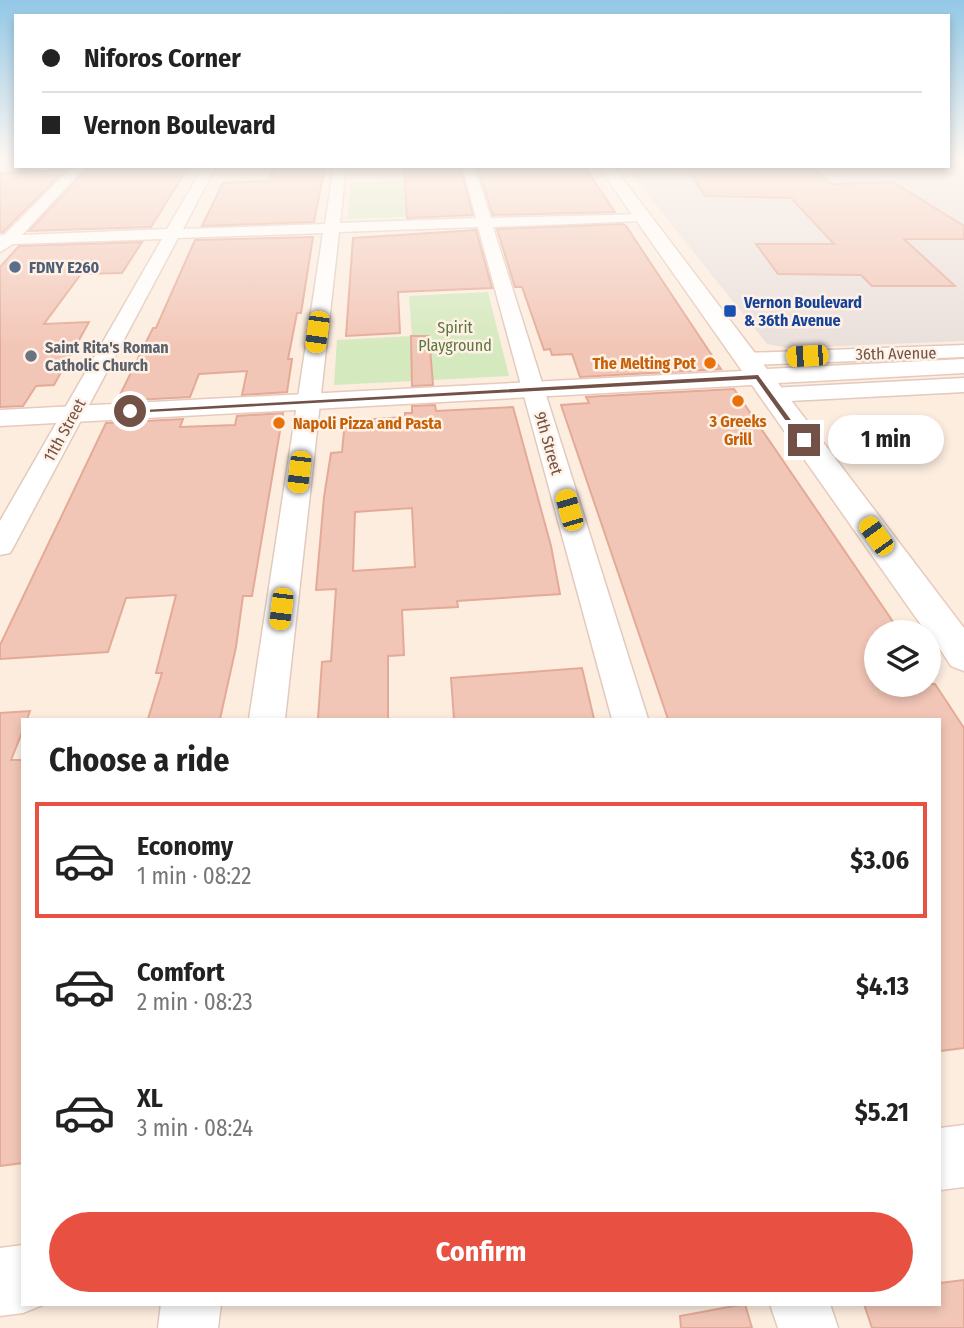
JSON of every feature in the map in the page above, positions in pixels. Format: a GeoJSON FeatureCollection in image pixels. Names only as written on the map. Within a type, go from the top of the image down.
{"type":"FeatureCollection","features":[{"type":"Feature","properties":{"kind":"main road"},"geometry":{"type":"LineString","coordinates":[[646,223],[964,656]]}},
{"type":"Feature","properties":{"kind":"main road"},"geometry":{"type":"LineString","coordinates":[[758,377],[964,366]]}},
{"type":"Feature","properties":{"kind":"main road","name":"36th Avenue"},"geometry":{"type":"LineString","coordinates":[[0,418],[758,377]]}},
{"type":"Feature","properties":{"kind":"main road"},"geometry":{"type":"LineString","coordinates":[[941,1159],[964,1156]]}},
{"type":"Feature","properties":{"kind":"main road"},"geometry":{"type":"LineString","coordinates":[[0,1282],[21,1279]]}},
{"type":"Feature","properties":{"kind":"street"},"geometry":{"type":"LineString","coordinates":[[3,242],[22,223]]}},
{"type":"Feature","properties":{"kind":"street","name":"11th Street"},"geometry":{"type":"LineString","coordinates":[[0,546],[178,223]]}},
{"type":"Feature","properties":{"kind":"street"},"geometry":{"type":"LineString","coordinates":[[267,718],[332,223]]}},
{"type":"Feature","properties":{"kind":"street"},"geometry":{"type":"LineString","coordinates":[[3,242],[485,223]]}},
{"type":"Feature","properties":{"kind":"street","name":"9th Street"},"geometry":{"type":"LineString","coordinates":[[485,223],[630,718]]}},
{"type":"Feature","properties":{"kind":"street","name":"36th Avenue"},"geometry":{"type":"LineString","coordinates":[[758,377],[964,351]]}},
{"type":"Feature","properties":{"kind":"street","name":"36th Avenue"},"geometry":{"type":"LineString","coordinates":[[758,377],[964,385]]}},
{"type":"Feature","properties":{"kind":"street"},"geometry":{"type":"LineString","coordinates":[[188,1328],[191,1306]]}},
{"type":"Feature","properties":{"kind":"street"},"geometry":{"type":"LineString","coordinates":[[801,1306],[807,1328]]}},
{"type":"Feature","properties":{"kind":"shaded area"},"geometry":{"type":"Polygon","coordinates":[[[670,223],[964,223],[964,341],[789,348],[767,344],[670,223]]]}},
{"type":"Feature","properties":{"kind":"green space","name":"Spirit Playground"},"geometry":{"type":"Polygon","coordinates":[[[488,292],[509,376],[334,385],[337,340],[412,336],[409,296],[488,292]]]}},
{"type":"Feature","properties":{"kind":"building"},"geometry":{"type":"Polygon","coordinates":[[[0,223],[12,223],[3,232],[0,232],[0,223]]]}},
{"type":"Feature","properties":{"kind":"building"},"geometry":{"type":"Polygon","coordinates":[[[37,223],[153,223],[151,227],[29,231],[37,223]]]}},
{"type":"Feature","properties":{"kind":"building"},"geometry":{"type":"Polygon","coordinates":[[[203,223],[287,223],[202,226],[203,223]]]}},
{"type":"Feature","properties":{"kind":"building"},"geometry":{"type":"Polygon","coordinates":[[[814,223],[959,223],[964,226],[964,239],[904,239],[955,286],[872,286],[861,275],[778,274],[756,244],[834,244],[814,223]]]}},
{"type":"Feature","properties":{"kind":"building"},"geometry":{"type":"Polygon","coordinates":[[[623,224],[721,369],[580,377],[572,354],[552,355],[550,349],[544,350],[522,287],[515,287],[497,229],[623,224]]]}},
{"type":"Feature","properties":{"kind":"building"},"geometry":{"type":"Polygon","coordinates":[[[476,230],[492,288],[398,292],[400,333],[346,336],[353,238],[476,230]]]}},
{"type":"Feature","properties":{"kind":"building"},"geometry":{"type":"Polygon","coordinates":[[[313,237],[301,313],[297,313],[288,359],[292,359],[287,392],[242,395],[247,371],[199,374],[190,397],[117,401],[153,328],[156,328],[195,240],[313,237]]]}},
{"type":"Feature","properties":{"kind":"building"},"geometry":{"type":"Polygon","coordinates":[[[142,242],[122,273],[81,274],[44,324],[89,322],[54,385],[36,386],[23,406],[0,407],[0,267],[19,246],[142,242]]]}},
{"type":"Feature","properties":{"kind":"building"},"geometry":{"type":"Polygon","coordinates":[[[411,336],[429,336],[433,385],[412,386],[411,336]]]}},
{"type":"Feature","properties":{"kind":"building"},"geometry":{"type":"Polygon","coordinates":[[[734,389],[892,620],[864,620],[864,697],[941,697],[941,693],[964,728],[964,1048],[941,1051],[941,718],[668,718],[561,405],[589,403],[586,397],[734,389]]]}},
{"type":"Feature","properties":{"kind":"building"},"geometry":{"type":"Polygon","coordinates":[[[435,405],[436,411],[513,407],[551,546],[560,594],[457,601],[458,607],[402,610],[404,655],[388,656],[388,718],[318,718],[322,662],[331,661],[336,589],[316,590],[324,497],[331,453],[342,452],[345,421],[405,417],[405,413],[412,413],[412,406],[435,405]],[[412,508],[355,512],[353,571],[415,567],[412,508]]]}},
{"type":"Feature","properties":{"kind":"building"},"geometry":{"type":"Polygon","coordinates":[[[283,413],[252,596],[243,596],[236,647],[220,718],[148,718],[162,673],[156,673],[176,595],[126,598],[108,652],[0,659],[0,645],[106,423],[183,419],[180,427],[235,425],[237,416],[283,413]]]}},
{"type":"Feature","properties":{"kind":"building"},"geometry":{"type":"Polygon","coordinates":[[[582,668],[594,718],[454,718],[451,678],[582,668]]]}},
{"type":"Feature","properties":{"kind":"building"},"geometry":{"type":"Polygon","coordinates":[[[30,711],[27,718],[21,718],[21,735],[11,760],[21,760],[21,1163],[0,1166],[0,713],[30,711]]]}},
{"type":"Feature","properties":{"kind":"building"},"geometry":{"type":"Polygon","coordinates":[[[964,1280],[964,1328],[872,1328],[865,1306],[941,1306],[941,1283],[964,1280]]]}},
{"type":"Feature","properties":{"kind":"building"},"geometry":{"type":"Polygon","coordinates":[[[746,1306],[752,1328],[681,1328],[680,1316],[746,1306]]]}},
{"type":"Feature","properties":{"kind":"place","name":"FDNY E260"},"geometry":{"type":"Point","coordinates":[15,267]}},
{"type":"Feature","properties":{"kind":"place","name":"Vernon Boulevard & 36th Avenue"},"geometry":{"type":"Point","coordinates":[730,311]}},
{"type":"Feature","properties":{"kind":"place","name":"Saint Rita's Roman Catholic Church"},"geometry":{"type":"Point","coordinates":[31,356]}},
{"type":"Feature","properties":{"kind":"place","name":"The Melting Pot"},"geometry":{"type":"Point","coordinates":[710,363]}},
{"type":"Feature","properties":{"kind":"place","name":"3 Greeks Grill"},"geometry":{"type":"Point","coordinates":[738,401]}},
{"type":"Feature","properties":{"kind":"place","name":"Napoli Pizza and Pasta"},"geometry":{"type":"Point","coordinates":[279,423]}},
{"type":"Feature","properties":{"kind":"route"},"geometry":{"type":"LineString","coordinates":[[130,411],[758,377],[804,440]]}}]}
